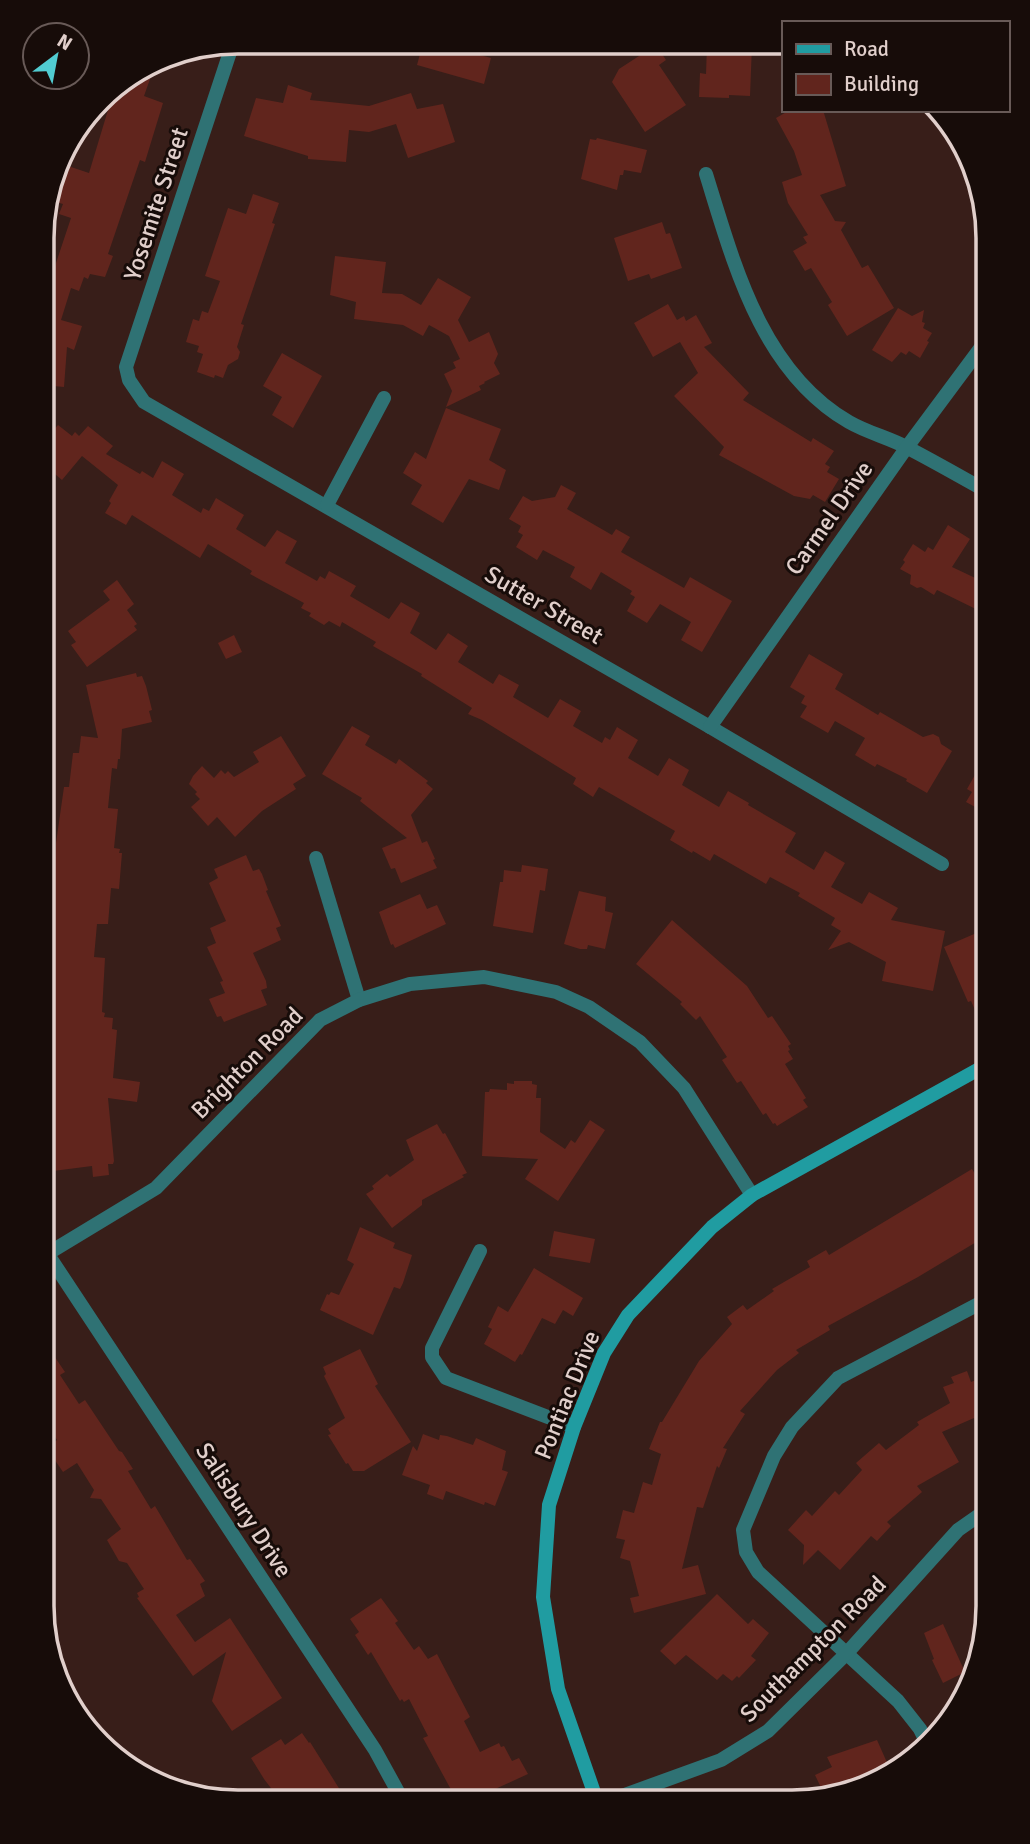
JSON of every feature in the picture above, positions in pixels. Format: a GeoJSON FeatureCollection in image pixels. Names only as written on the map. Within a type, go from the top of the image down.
{"type":"FeatureCollection","features":[{"type":"Feature","properties":{"kind":"main road","name":"Pontiac Drive"},"geometry":{"type":"LineString","coordinates":[[593,1790],[558,1689],[543,1597],[549,1505],[574,1427],[604,1353],[628,1315],[712,1227],[751,1195],[975,1072]]}},
{"type":"Feature","properties":{"kind":"street","name":"Yosemite Street"},"geometry":{"type":"LineString","coordinates":[[129,380],[126,367],[229,55]]}},
{"type":"Feature","properties":{"kind":"street"},"geometry":{"type":"LineString","coordinates":[[706,174],[738,274],[778,356],[808,390],[849,422],[907,447],[976,485]]}},
{"type":"Feature","properties":{"kind":"street","name":"Carmel Drive"},"geometry":{"type":"LineString","coordinates":[[710,727],[907,447],[976,354]]}},
{"type":"Feature","properties":{"kind":"street","name":"Sutter Street"},"geometry":{"type":"LineString","coordinates":[[129,380],[144,402],[327,505],[942,864]]}},
{"type":"Feature","properties":{"kind":"street"},"geometry":{"type":"LineString","coordinates":[[327,505],[384,398]]}},
{"type":"Feature","properties":{"kind":"street"},"geometry":{"type":"LineString","coordinates":[[316,858],[359,1000]]}},
{"type":"Feature","properties":{"kind":"street","name":"Brighton Road"},"geometry":{"type":"LineString","coordinates":[[54,1245],[156,1188],[320,1020],[359,1000],[410,984],[484,977],[556,992],[589,1007],[639,1042],[684,1088],[751,1195]]}},
{"type":"Feature","properties":{"kind":"street"},"geometry":{"type":"LineString","coordinates":[[480,1251],[432,1348],[432,1357],[446,1378],[574,1427]]}},
{"type":"Feature","properties":{"kind":"street","name":"Salisbury Drive"},"geometry":{"type":"LineString","coordinates":[[54,1264],[375,1749],[397,1790]]}},
{"type":"Feature","properties":{"kind":"street"},"geometry":{"type":"LineString","coordinates":[[923,1734],[898,1700],[758,1572],[746,1552],[743,1530],[780,1446],[792,1427],[838,1378],[975,1306]]}},
{"type":"Feature","properties":{"kind":"street","name":"Southampton Road"},"geometry":{"type":"LineString","coordinates":[[638,1790],[721,1760],[768,1731],[846,1654],[958,1531],[975,1518]]}},
{"type":"Feature","properties":{"kind":"building"},"geometry":{"type":"Polygon","coordinates":[[[420,54],[476,54],[491,58],[484,84],[417,65],[420,54]]]}},
{"type":"Feature","properties":{"kind":"building"},"geometry":{"type":"Polygon","coordinates":[[[642,54],[662,54],[666,60],[659,65],[686,105],[645,132],[612,82],[619,69],[642,54]]]}},
{"type":"Feature","properties":{"kind":"building"},"geometry":{"type":"Polygon","coordinates":[[[707,54],[752,54],[750,96],[699,97],[700,73],[706,74],[707,54]]]}},
{"type":"Feature","properties":{"kind":"building"},"geometry":{"type":"Polygon","coordinates":[[[151,76],[144,96],[163,103],[145,162],[140,160],[108,254],[113,256],[105,277],[90,274],[88,279],[84,277],[79,291],[71,288],[61,320],[82,326],[74,350],[67,347],[64,387],[54,386],[54,269],[71,218],[59,214],[63,204],[58,203],[69,166],[89,173],[108,110],[126,92],[151,76]]]}},
{"type":"Feature","properties":{"kind":"building"},"geometry":{"type":"Polygon","coordinates":[[[288,85],[312,93],[310,100],[369,106],[411,93],[417,109],[443,104],[455,142],[408,158],[396,124],[369,132],[349,130],[346,162],[308,159],[308,156],[244,136],[256,98],[283,103],[288,85]]]}},
{"type":"Feature","properties":{"kind":"building"},"geometry":{"type":"Polygon","coordinates":[[[786,112],[824,112],[846,186],[820,195],[835,221],[846,222],[841,230],[862,268],[868,265],[894,308],[847,336],[828,305],[832,302],[811,268],[805,271],[793,251],[807,243],[803,237],[808,235],[788,203],[782,182],[802,175],[794,151],[776,118],[786,112]]]}},
{"type":"Feature","properties":{"kind":"building"},"geometry":{"type":"Polygon","coordinates":[[[597,138],[647,150],[641,173],[624,170],[623,175],[620,175],[617,190],[581,179],[590,139],[597,138]]]}},
{"type":"Feature","properties":{"kind":"building"},"geometry":{"type":"Polygon","coordinates":[[[253,194],[279,203],[272,223],[275,224],[241,324],[244,325],[237,347],[240,352],[238,359],[228,365],[223,378],[215,375],[214,378],[197,372],[203,354],[197,352],[199,346],[186,342],[193,319],[199,321],[202,311],[208,313],[220,281],[205,276],[228,208],[246,214],[253,194]]]}},
{"type":"Feature","properties":{"kind":"building"},"geometry":{"type":"Polygon","coordinates":[[[662,222],[666,234],[670,233],[682,268],[651,279],[649,274],[628,281],[614,238],[662,222]]]}},
{"type":"Feature","properties":{"kind":"building"},"geometry":{"type":"Polygon","coordinates":[[[335,256],[386,262],[382,293],[402,294],[421,305],[438,278],[471,297],[458,320],[469,342],[489,332],[498,354],[494,363],[500,374],[479,386],[481,390],[446,407],[452,391],[444,374],[456,368],[453,362],[460,359],[449,336],[429,325],[423,336],[403,325],[354,319],[356,302],[330,295],[335,256]]]}},
{"type":"Feature","properties":{"kind":"building"},"geometry":{"type":"Polygon","coordinates":[[[668,304],[677,320],[684,316],[686,321],[696,315],[712,343],[704,347],[749,393],[743,400],[811,442],[813,438],[834,451],[825,464],[830,467],[827,472],[839,479],[825,502],[813,495],[810,499],[794,496],[719,455],[724,447],[674,396],[698,373],[680,342],[653,357],[634,323],[668,304]]]}},
{"type":"Feature","properties":{"kind":"building"},"geometry":{"type":"Polygon","coordinates":[[[898,308],[912,316],[924,310],[923,328],[932,333],[920,358],[909,351],[906,355],[901,352],[892,362],[872,350],[898,308]]]}},
{"type":"Feature","properties":{"kind":"building"},"geometry":{"type":"Polygon","coordinates":[[[282,353],[322,376],[293,428],[272,415],[282,397],[263,386],[282,353]]]}},
{"type":"Feature","properties":{"kind":"building"},"geometry":{"type":"Polygon","coordinates":[[[446,408],[501,429],[489,460],[506,470],[499,490],[469,479],[443,523],[411,504],[422,485],[403,473],[415,452],[426,459],[446,408]]]}},
{"type":"Feature","properties":{"kind":"building"},"geometry":{"type":"Polygon","coordinates":[[[58,425],[72,436],[75,432],[79,436],[88,426],[113,446],[106,454],[140,474],[142,471],[153,478],[162,461],[184,474],[172,495],[201,513],[203,508],[209,511],[216,498],[244,515],[236,529],[265,547],[277,530],[297,541],[285,563],[317,581],[320,576],[325,579],[329,571],[356,586],[350,596],[389,619],[401,602],[420,613],[410,633],[436,650],[448,633],[468,646],[458,662],[493,684],[499,674],[519,685],[513,697],[548,718],[560,699],[581,711],[573,726],[602,743],[605,737],[610,740],[617,727],[638,740],[628,758],[658,776],[669,758],[689,770],[682,785],[719,807],[728,791],[796,833],[785,852],[814,870],[825,851],[845,863],[831,887],[862,904],[869,892],[898,908],[891,920],[945,931],[933,991],[882,981],[886,962],[849,942],[828,950],[841,931],[831,925],[835,918],[798,896],[800,893],[770,877],[766,884],[714,854],[710,861],[693,851],[692,853],[670,840],[675,831],[599,787],[593,797],[573,784],[576,778],[468,714],[472,708],[421,676],[422,674],[373,646],[376,642],[342,622],[340,627],[329,621],[324,625],[301,608],[304,603],[250,574],[252,571],[208,544],[200,558],[132,515],[126,525],[105,513],[118,485],[82,456],[62,480],[54,473],[54,430],[58,425]]]}},
{"type":"Feature","properties":{"kind":"building"},"geometry":{"type":"Polygon","coordinates":[[[561,485],[576,493],[567,509],[612,535],[616,529],[630,537],[621,552],[684,588],[690,577],[732,601],[702,652],[681,640],[691,622],[660,604],[647,623],[627,611],[635,597],[630,594],[632,591],[601,572],[591,590],[570,577],[575,567],[543,550],[537,560],[516,547],[523,535],[518,532],[521,526],[509,519],[523,496],[532,501],[555,497],[561,485]]]}},
{"type":"Feature","properties":{"kind":"building"},"geometry":{"type":"Polygon","coordinates":[[[948,525],[970,539],[952,567],[976,578],[976,609],[937,590],[934,595],[910,584],[911,575],[900,569],[913,544],[925,552],[928,547],[933,550],[948,525]]]}},
{"type":"Feature","properties":{"kind":"building"},"geometry":{"type":"Polygon","coordinates":[[[117,580],[134,604],[127,610],[137,624],[134,626],[137,630],[87,667],[71,645],[76,642],[68,631],[110,600],[103,591],[117,580]]]}},
{"type":"Feature","properties":{"kind":"building"},"geometry":{"type":"Polygon","coordinates":[[[234,635],[242,652],[226,659],[218,643],[234,635]]]}},
{"type":"Feature","properties":{"kind":"building"},"geometry":{"type":"Polygon","coordinates":[[[809,654],[843,674],[835,689],[878,715],[880,712],[923,737],[933,734],[939,737],[941,744],[952,751],[927,793],[906,781],[907,779],[877,764],[875,767],[855,755],[865,738],[835,721],[828,733],[800,717],[807,706],[801,703],[805,696],[790,687],[809,654]]]}},
{"type":"Feature","properties":{"kind":"building"},"geometry":{"type":"Polygon","coordinates":[[[136,673],[137,677],[142,676],[152,710],[149,711],[152,722],[122,729],[120,759],[117,769],[112,768],[108,808],[118,809],[114,848],[120,849],[119,853],[122,853],[119,889],[111,888],[108,924],[97,924],[94,957],[105,958],[102,1012],[105,1013],[104,1017],[113,1018],[112,1029],[117,1030],[113,1078],[140,1082],[137,1102],[108,1098],[114,1161],[113,1164],[108,1164],[109,1175],[93,1177],[92,1166],[54,1171],[54,872],[64,787],[69,787],[73,753],[79,753],[81,736],[98,738],[86,685],[136,673]]]}},
{"type":"Feature","properties":{"kind":"building"},"geometry":{"type":"Polygon","coordinates":[[[352,726],[370,736],[365,745],[396,764],[399,759],[428,781],[426,783],[433,789],[411,815],[422,843],[427,841],[437,868],[401,883],[395,868],[391,869],[382,848],[407,838],[360,801],[362,798],[322,774],[352,726]]]}},
{"type":"Feature","properties":{"kind":"building"},"geometry":{"type":"Polygon","coordinates":[[[281,736],[306,776],[293,784],[296,789],[262,811],[235,837],[217,817],[208,826],[191,807],[200,799],[189,784],[193,776],[202,766],[214,778],[221,770],[225,774],[228,771],[234,777],[259,762],[253,752],[281,736]]]}},
{"type":"Feature","properties":{"kind":"building"},"geometry":{"type":"Polygon","coordinates":[[[976,774],[976,807],[966,802],[972,792],[967,789],[976,774]]]}},
{"type":"Feature","properties":{"kind":"building"},"geometry":{"type":"Polygon","coordinates":[[[246,855],[253,871],[259,869],[262,874],[281,926],[276,928],[281,940],[253,953],[266,981],[267,988],[261,990],[267,1005],[224,1022],[221,1016],[217,1017],[209,999],[225,993],[220,982],[223,981],[207,947],[216,943],[210,928],[226,921],[209,883],[218,878],[214,869],[246,855]]]}},
{"type":"Feature","properties":{"kind":"building"},"geometry":{"type":"Polygon","coordinates":[[[522,865],[548,869],[545,891],[540,890],[533,933],[493,926],[504,870],[521,872],[522,865]]]}},
{"type":"Feature","properties":{"kind":"building"},"geometry":{"type":"Polygon","coordinates":[[[579,891],[606,897],[605,911],[613,913],[605,949],[588,945],[587,949],[580,949],[564,944],[579,891]]]}},
{"type":"Feature","properties":{"kind":"building"},"geometry":{"type":"Polygon","coordinates":[[[420,894],[427,909],[437,905],[446,924],[395,948],[391,945],[379,912],[420,894]]]}},
{"type":"Feature","properties":{"kind":"building"},"geometry":{"type":"Polygon","coordinates":[[[672,920],[747,986],[768,1018],[772,1016],[791,1044],[788,1051],[793,1059],[785,1064],[806,1098],[803,1100],[808,1107],[777,1126],[773,1124],[766,1113],[763,1115],[741,1081],[737,1083],[722,1060],[727,1057],[700,1016],[696,1020],[680,1004],[682,1002],[636,964],[672,920]]]}},
{"type":"Feature","properties":{"kind":"building"},"geometry":{"type":"Polygon","coordinates":[[[975,933],[975,1010],[971,1001],[968,1002],[944,947],[975,933]]]}},
{"type":"Feature","properties":{"kind":"building"},"geometry":{"type":"Polygon","coordinates":[[[514,1081],[532,1081],[532,1084],[537,1085],[536,1098],[541,1098],[540,1132],[565,1149],[571,1140],[575,1143],[590,1120],[605,1130],[558,1201],[525,1179],[538,1159],[482,1156],[485,1092],[490,1089],[507,1090],[507,1083],[514,1084],[514,1081]]]}},
{"type":"Feature","properties":{"kind":"building"},"geometry":{"type":"Polygon","coordinates":[[[437,1124],[443,1134],[445,1133],[467,1173],[422,1200],[422,1205],[392,1228],[366,1194],[387,1174],[390,1177],[414,1160],[406,1140],[437,1124]]]}},
{"type":"Feature","properties":{"kind":"building"},"geometry":{"type":"Polygon","coordinates":[[[972,1169],[975,1174],[975,1243],[828,1326],[830,1330],[796,1350],[799,1353],[777,1370],[740,1411],[745,1414],[723,1448],[727,1449],[719,1468],[717,1466],[703,1508],[697,1507],[682,1569],[698,1565],[706,1594],[634,1613],[630,1598],[639,1596],[630,1561],[620,1558],[625,1540],[616,1538],[623,1510],[634,1513],[643,1482],[652,1485],[661,1454],[649,1449],[660,1422],[699,1361],[732,1324],[727,1317],[743,1305],[747,1310],[774,1291],[772,1289],[810,1267],[807,1261],[826,1250],[829,1255],[972,1169]]]}},
{"type":"Feature","properties":{"kind":"building"},"geometry":{"type":"Polygon","coordinates":[[[360,1227],[395,1243],[393,1248],[412,1255],[403,1283],[400,1289],[394,1287],[373,1335],[320,1310],[327,1294],[331,1292],[339,1295],[354,1264],[347,1260],[360,1227]]]}},
{"type":"Feature","properties":{"kind":"building"},"geometry":{"type":"Polygon","coordinates":[[[554,1231],[595,1239],[590,1263],[549,1256],[554,1231]]]}},
{"type":"Feature","properties":{"kind":"building"},"geometry":{"type":"Polygon","coordinates":[[[534,1268],[583,1298],[573,1316],[563,1310],[555,1324],[542,1318],[522,1355],[520,1354],[515,1362],[484,1344],[492,1329],[488,1327],[498,1306],[508,1312],[534,1268]]]}},
{"type":"Feature","properties":{"kind":"building"},"geometry":{"type":"Polygon","coordinates":[[[360,1349],[378,1384],[375,1386],[411,1442],[364,1471],[353,1471],[328,1435],[331,1434],[328,1429],[345,1418],[324,1376],[326,1374],[323,1367],[360,1349]]]}},
{"type":"Feature","properties":{"kind":"building"},"geometry":{"type":"Polygon","coordinates":[[[54,1356],[65,1372],[60,1375],[79,1404],[85,1400],[133,1469],[128,1471],[151,1509],[155,1506],[187,1560],[190,1559],[205,1581],[200,1584],[205,1596],[176,1615],[195,1642],[230,1618],[282,1698],[232,1731],[212,1701],[226,1652],[193,1676],[137,1598],[137,1593],[144,1589],[127,1563],[119,1561],[107,1540],[121,1529],[101,1499],[90,1498],[94,1490],[77,1463],[63,1472],[54,1459],[54,1442],[57,1440],[54,1436],[54,1356]]]}},
{"type":"Feature","properties":{"kind":"building"},"geometry":{"type":"Polygon","coordinates":[[[967,1371],[971,1382],[975,1380],[975,1421],[974,1418],[942,1432],[959,1462],[917,1486],[922,1492],[887,1522],[891,1526],[877,1541],[871,1536],[840,1570],[818,1550],[803,1565],[804,1545],[788,1530],[806,1510],[812,1516],[835,1491],[839,1495],[862,1470],[856,1463],[879,1443],[886,1450],[919,1425],[917,1422],[950,1403],[943,1387],[954,1383],[951,1377],[967,1371]]]}},
{"type":"Feature","properties":{"kind":"building"},"geometry":{"type":"Polygon","coordinates":[[[423,1434],[439,1440],[440,1435],[447,1436],[473,1445],[476,1438],[506,1451],[502,1470],[508,1472],[495,1506],[485,1502],[484,1505],[446,1491],[443,1500],[427,1494],[430,1485],[402,1475],[413,1446],[417,1451],[423,1434]]]}},
{"type":"Feature","properties":{"kind":"building"},"geometry":{"type":"Polygon","coordinates":[[[717,1594],[748,1624],[753,1619],[769,1633],[751,1656],[756,1660],[739,1678],[737,1676],[732,1681],[723,1674],[717,1680],[686,1655],[675,1665],[660,1651],[717,1594]]]}},
{"type":"Feature","properties":{"kind":"building"},"geometry":{"type":"Polygon","coordinates":[[[381,1598],[414,1650],[419,1646],[428,1659],[437,1654],[470,1717],[464,1721],[480,1752],[499,1743],[501,1747],[504,1746],[512,1761],[519,1758],[528,1774],[493,1790],[451,1790],[423,1738],[428,1736],[409,1699],[400,1701],[371,1652],[368,1655],[355,1635],[359,1632],[350,1619],[381,1598]]]}},
{"type":"Feature","properties":{"kind":"building"},"geometry":{"type":"Polygon","coordinates":[[[943,1624],[964,1670],[963,1673],[943,1683],[932,1660],[934,1659],[924,1633],[943,1624]]]}},
{"type":"Feature","properties":{"kind":"building"},"geometry":{"type":"Polygon","coordinates":[[[302,1733],[340,1790],[272,1790],[251,1758],[281,1739],[285,1745],[302,1733]]]}},
{"type":"Feature","properties":{"kind":"building"},"geometry":{"type":"Polygon","coordinates":[[[877,1740],[887,1763],[851,1780],[821,1787],[815,1775],[832,1767],[827,1757],[877,1740]]]}}]}
